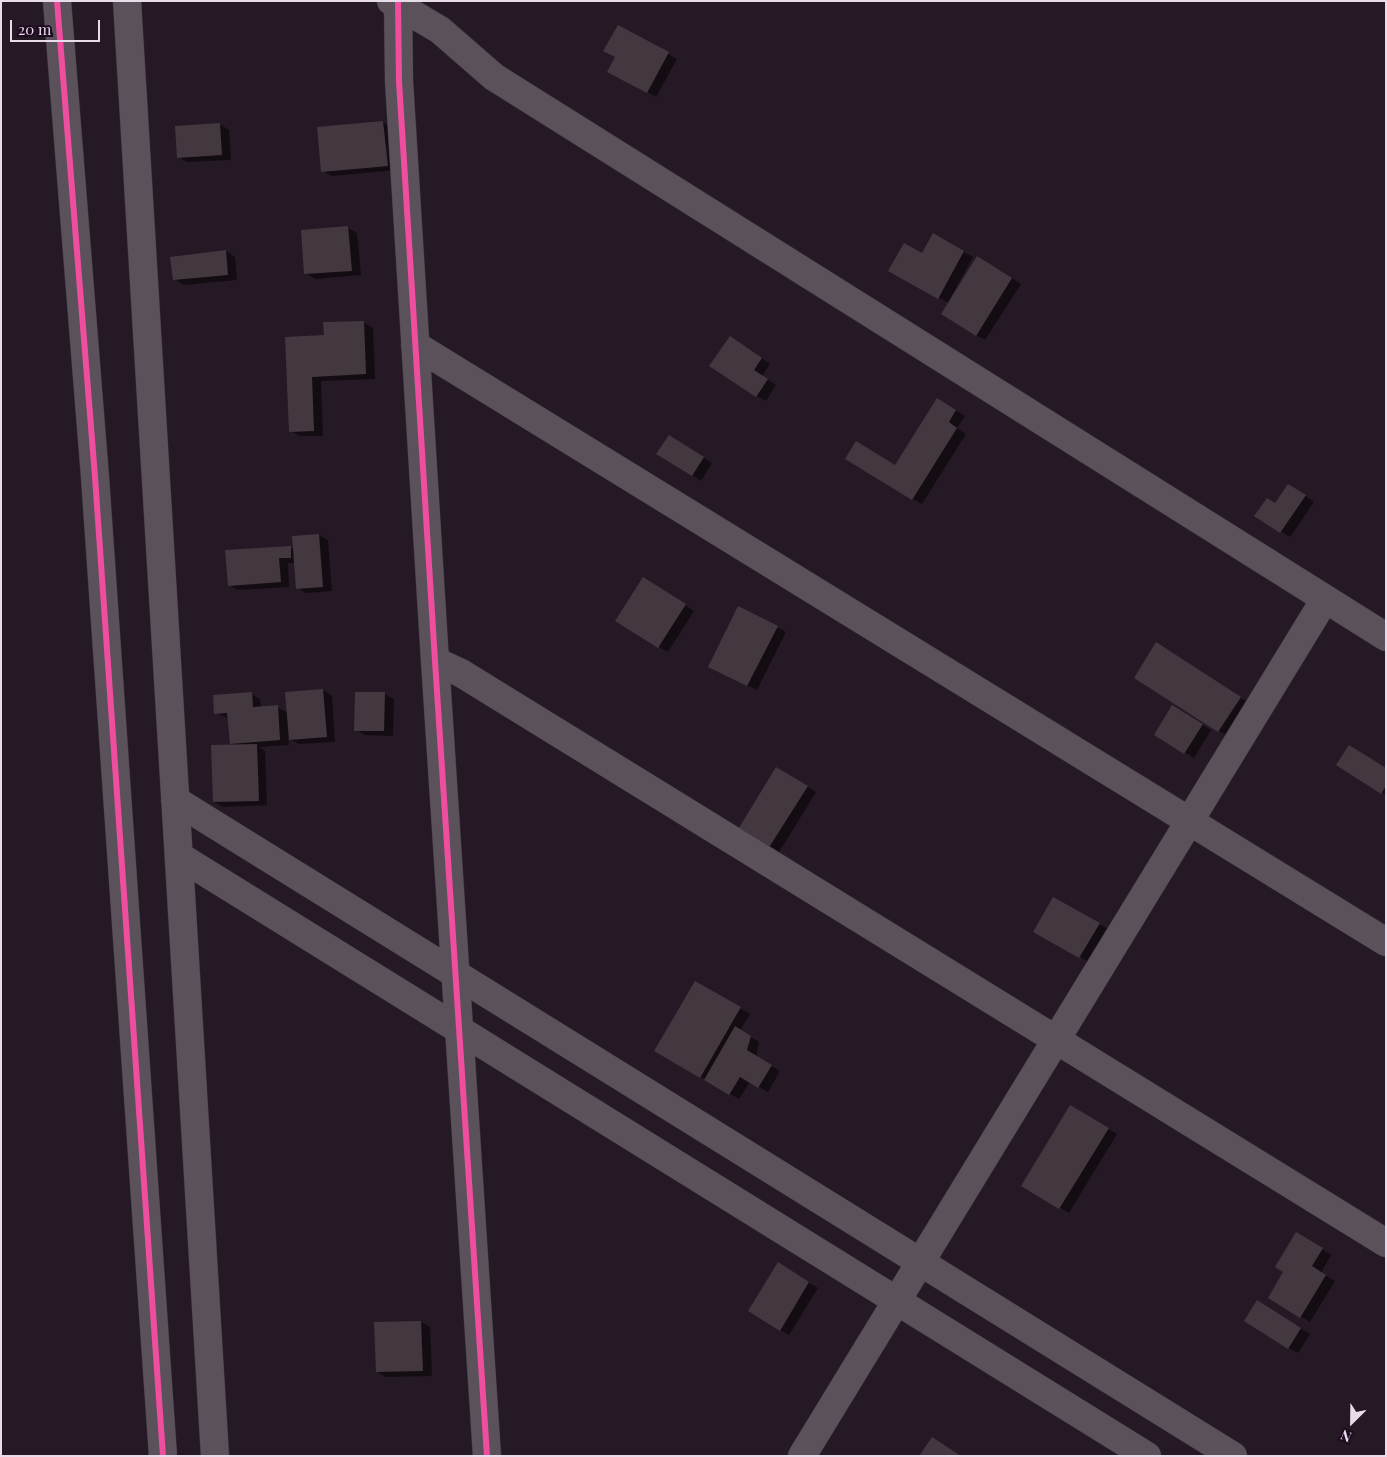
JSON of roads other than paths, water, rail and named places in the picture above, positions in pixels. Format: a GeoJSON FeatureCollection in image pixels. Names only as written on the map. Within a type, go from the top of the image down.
{"type":"FeatureCollection","features":[{"type":"Feature","properties":{"kind":"street"},"geometry":{"type":"LineString","coordinates":[[57,1],[96,486],[163,1456]]}},
{"type":"Feature","properties":{"kind":"street"},"geometry":{"type":"LineString","coordinates":[[127,1],[215,1456]]}},
{"type":"Feature","properties":{"kind":"street"},"geometry":{"type":"LineString","coordinates":[[430,1],[440,30]]}},
{"type":"Feature","properties":{"kind":"street"},"geometry":{"type":"LineString","coordinates":[[396,3],[440,30],[494,77],[1386,636]]}},
{"type":"Feature","properties":{"kind":"street"},"geometry":{"type":"LineString","coordinates":[[396,3],[454,973],[487,1456]]}},
{"type":"Feature","properties":{"kind":"street"},"geometry":{"type":"LineString","coordinates":[[415,345],[1386,942]]}},
{"type":"Feature","properties":{"kind":"street"},"geometry":{"type":"LineString","coordinates":[[802,1456],[1325,599]]}},
{"type":"Feature","properties":{"kind":"street"},"geometry":{"type":"LineString","coordinates":[[435,661],[461,673],[1386,1243]]}},
{"type":"Feature","properties":{"kind":"street"},"geometry":{"type":"LineString","coordinates":[[175,800],[1233,1456]]}},
{"type":"Feature","properties":{"kind":"street"},"geometry":{"type":"LineString","coordinates":[[179,856],[1146,1456]]}}]}
